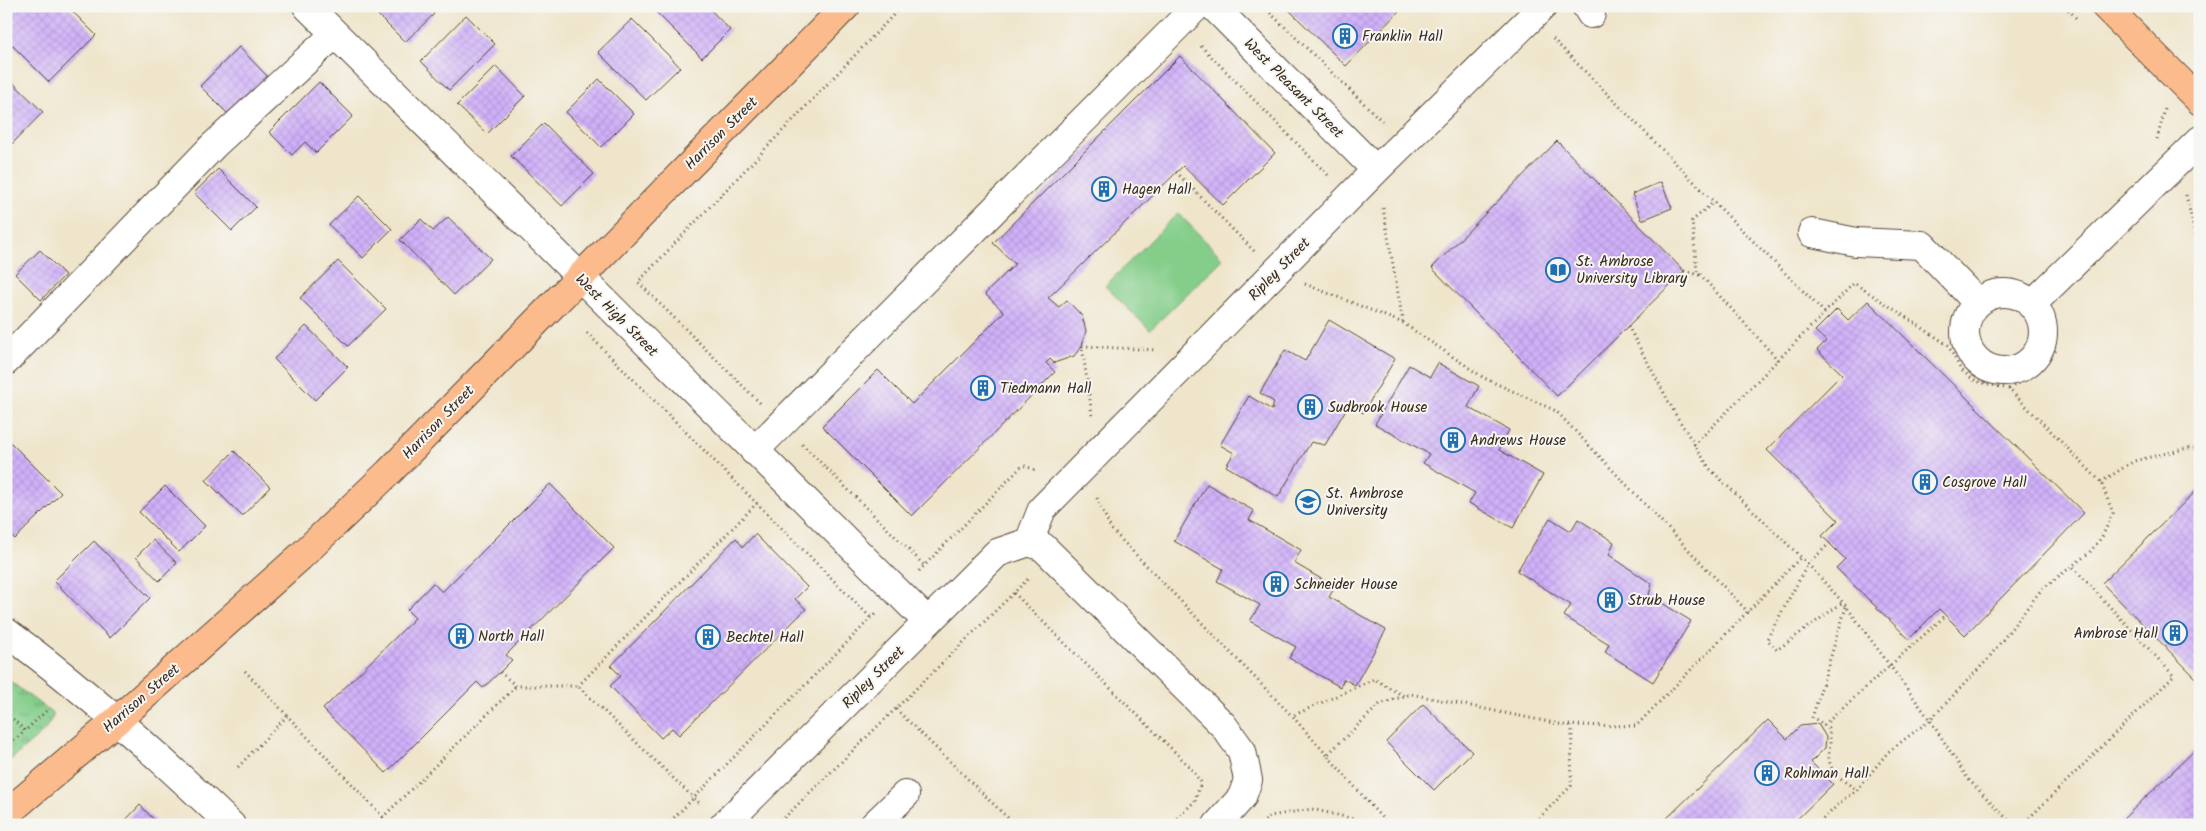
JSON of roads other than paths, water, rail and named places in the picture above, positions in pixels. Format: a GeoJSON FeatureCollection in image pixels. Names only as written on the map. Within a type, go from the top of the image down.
{"type":"FeatureCollection","features":[{"type":"Feature","properties":{"kind":"main road","name":"Harrison Street"},"geometry":{"type":"LineString","coordinates":[[6,814],[116,721],[300,557],[394,467],[578,277],[846,6]]}},
{"type":"Feature","properties":{"kind":"main road"},"geometry":{"type":"LineString","coordinates":[[2105,6],[2200,101]]}},
{"type":"Feature","properties":{"kind":"street","name":"West High Street"},"geometry":{"type":"LineString","coordinates":[[307,6],[578,277],[928,622]]}},
{"type":"Feature","properties":{"kind":"street","name":"West Pleasant Street"},"geometry":{"type":"LineString","coordinates":[[1212,6],[1376,170]]}},
{"type":"Feature","properties":{"kind":"street","name":"Ripley Street"},"geometry":{"type":"LineString","coordinates":[[716,818],[928,622],[997,553],[1029,542],[1042,509],[1349,197],[1537,12]]}},
{"type":"Feature","properties":{"kind":"street"},"geometry":{"type":"LineString","coordinates":[[754,451],[1188,15]]}},
{"type":"Feature","properties":{"kind":"street"},"geometry":{"type":"LineString","coordinates":[[6,361],[214,145],[335,34]]}},
{"type":"Feature","properties":{"kind":"street"},"geometry":{"type":"LineString","coordinates":[[2031,305],[2200,140]]}},
{"type":"Feature","properties":{"kind":"street"},"geometry":{"type":"LineString","coordinates":[[1812,233],[1856,242],[1922,245],[1978,303]]}},
{"type":"Feature","properties":{"kind":"street"},"geometry":{"type":"LineString","coordinates":[[2002,292],[2015,294],[2027,300],[2031,305],[2041,321],[2043,333],[2040,345],[2034,356],[2026,364],[2014,370],[2002,371],[1984,365],[1970,352],[1965,326],[1969,313],[1978,303],[1988,296],[2002,292]]}},
{"type":"Feature","properties":{"kind":"street"},"geometry":{"type":"LineString","coordinates":[[1029,542],[1043,547],[1052,555],[1223,725],[1242,751],[1248,780],[1242,798],[1217,825]]}},
{"type":"Feature","properties":{"kind":"street"},"geometry":{"type":"LineString","coordinates":[[6,632],[36,654],[116,721],[174,771],[231,825]]}},
{"type":"Feature","properties":{"kind":"street"},"geometry":{"type":"LineString","coordinates":[[874,825],[905,795]]}},
{"type":"Feature","properties":{"kind":"place","name":"Franklin Hall"},"geometry":{"type":"Point","coordinates":[1345,36]}},
{"type":"Feature","properties":{"kind":"place","name":"Hagen Hall"},"geometry":{"type":"Point","coordinates":[1104,189]}},
{"type":"Feature","properties":{"kind":"place","name":"St. Ambrose University Library"},"geometry":{"type":"Point","coordinates":[1558,270]}},
{"type":"Feature","properties":{"kind":"place","name":"Tiedmann Hall"},"geometry":{"type":"Point","coordinates":[983,388]}},
{"type":"Feature","properties":{"kind":"place","name":"Sudbrook House"},"geometry":{"type":"Point","coordinates":[1310,407]}},
{"type":"Feature","properties":{"kind":"place","name":"Andrews House"},"geometry":{"type":"Point","coordinates":[1453,440]}},
{"type":"Feature","properties":{"kind":"place","name":"Cosgrove Hall"},"geometry":{"type":"Point","coordinates":[1925,482]}},
{"type":"Feature","properties":{"kind":"place","name":"St. Ambrose University"},"geometry":{"type":"Point","coordinates":[1308,502]}},
{"type":"Feature","properties":{"kind":"place","name":"Schneider House"},"geometry":{"type":"Point","coordinates":[1276,584]}},
{"type":"Feature","properties":{"kind":"place","name":"Strub House"},"geometry":{"type":"Point","coordinates":[1610,600]}},
{"type":"Feature","properties":{"kind":"place","name":"Ambrose Hall"},"geometry":{"type":"Point","coordinates":[2175,633]}},
{"type":"Feature","properties":{"kind":"place","name":"North Hall"},"geometry":{"type":"Point","coordinates":[461,636]}},
{"type":"Feature","properties":{"kind":"place","name":"Bechtel Hall"},"geometry":{"type":"Point","coordinates":[708,637]}},
{"type":"Feature","properties":{"kind":"place","name":"Rohlman Hall"},"geometry":{"type":"Point","coordinates":[1767,773]}}]}
